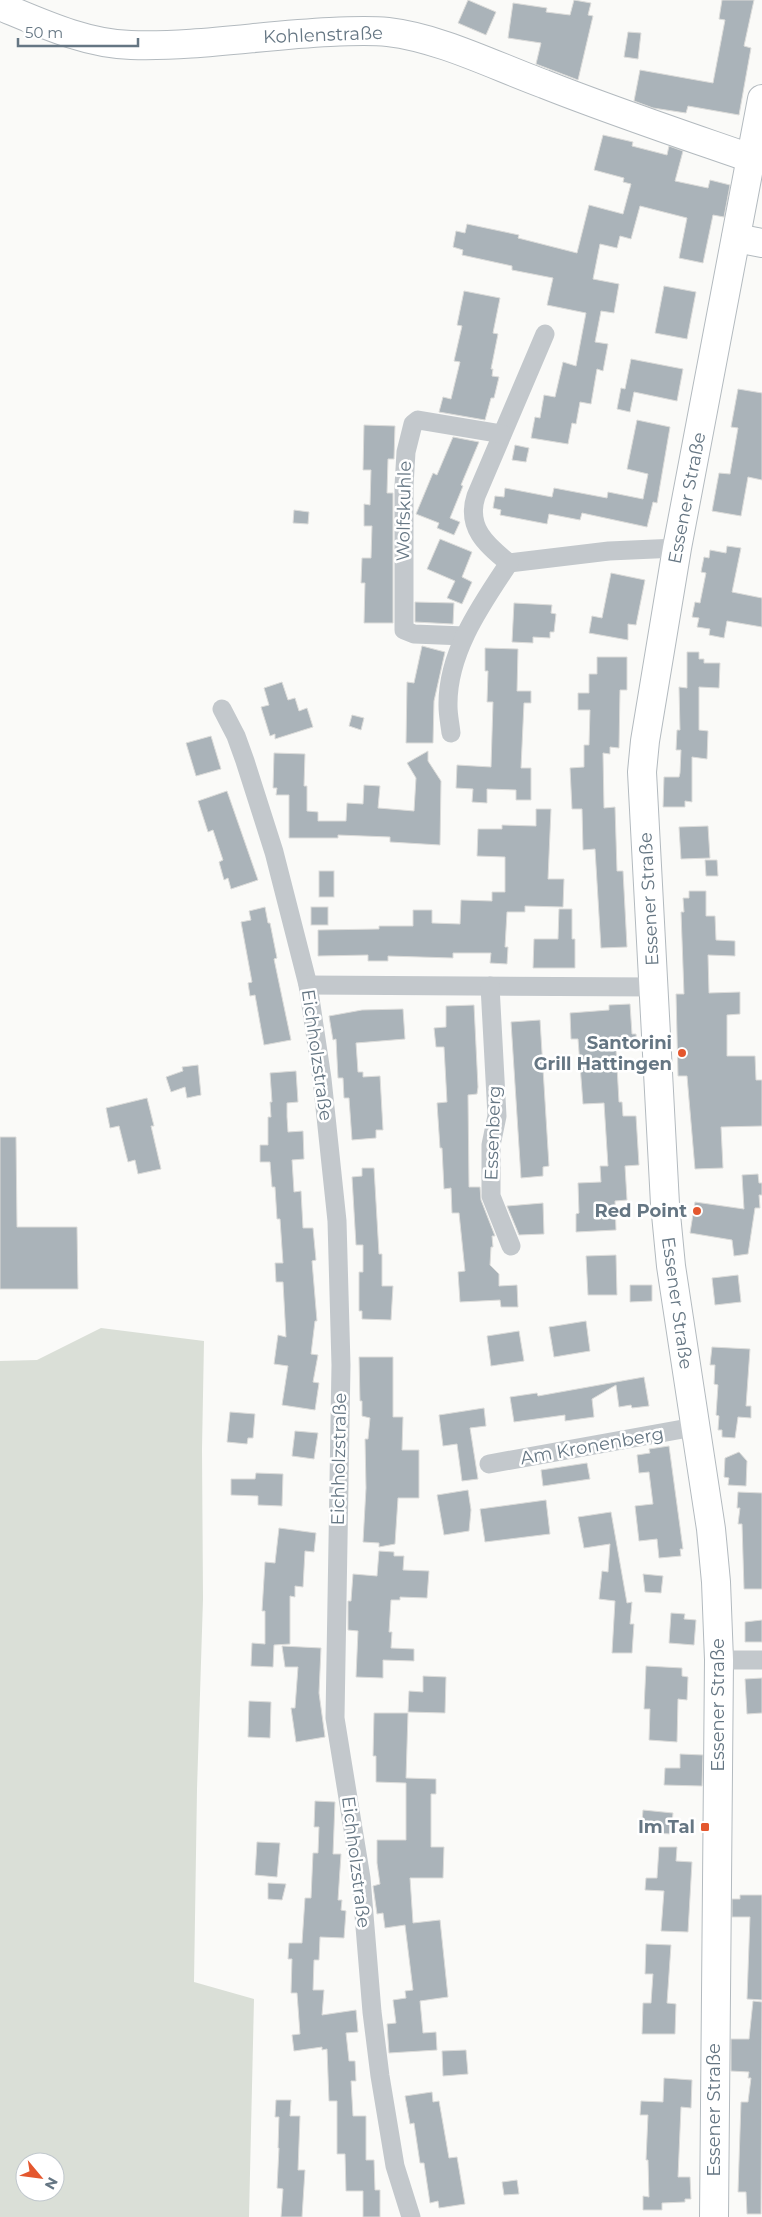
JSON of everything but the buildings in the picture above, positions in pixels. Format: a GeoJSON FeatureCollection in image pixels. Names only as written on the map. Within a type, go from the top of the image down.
{"type":"FeatureCollection","features":[{"type":"Feature","properties":{"kind":"street","name":"Kohlenstraße"},"geometry":{"type":"LineString","coordinates":[[10,6],[97,40],[130,45],[184,45],[300,33],[361,31],[388,32],[410,36],[462,53],[626,116],[750,158]]}},
{"type":"Feature","properties":{"kind":"street","name":"Essener Straße"},"geometry":{"type":"LineString","coordinates":[[714,2217],[719,1660],[716,1582],[712,1538],[694,1427],[664,1204],[642,772],[645,742],[677,548],[749,240],[750,158],[762,99]]}},
{"type":"Feature","properties":{"kind":"street"},"geometry":{"type":"LineString","coordinates":[[545,334],[476,496],[472,511],[477,532],[495,552],[509,563],[609,551],[677,548]]}},
{"type":"Feature","properties":{"kind":"street","name":"Wolfskuhle"},"geometry":{"type":"LineString","coordinates":[[464,636],[414,634],[404,630],[404,496],[406,452],[413,424],[418,420],[502,434]]}},
{"type":"Feature","properties":{"kind":"street"},"geometry":{"type":"LineString","coordinates":[[451,733],[448,706],[449,688],[464,636],[509,563]]}},
{"type":"Feature","properties":{"kind":"street","name":"Eichholzstraße"},"geometry":{"type":"LineString","coordinates":[[222,709],[236,736],[274,852],[308,985],[322,1079],[338,1221],[341,1365],[335,1718],[361,1878],[372,2012],[380,2076],[395,2166],[411,2217]]}},
{"type":"Feature","properties":{"kind":"street"},"geometry":{"type":"LineString","coordinates":[[308,985],[654,987]]}},
{"type":"Feature","properties":{"kind":"street","name":"Essenberg"},"geometry":{"type":"LineString","coordinates":[[490,986],[497,1116],[491,1145],[491,1196],[511,1246]]}},
{"type":"Feature","properties":{"kind":"street","name":"Am Kronenberg"},"geometry":{"type":"LineString","coordinates":[[489,1464],[694,1427]]}},
{"type":"Feature","properties":{"kind":"street"},"geometry":{"type":"LineString","coordinates":[[719,1660],[762,1660]]}},
{"type":"Feature","properties":{"kind":"shaded area"},"geometry":{"type":"Polygon","coordinates":[[[101,1328],[204,1341],[202,1449],[203,1599],[197,1789],[194,1982],[254,1999],[249,2217],[0,2217],[0,1361],[37,1360],[101,1328]]]}},
{"type":"Feature","properties":{"kind":"place","name":"Santorini Grill Hattingen"},"geometry":{"type":"Point","coordinates":[682,1053]}},
{"type":"Feature","properties":{"kind":"place","name":"Red Point"},"geometry":{"type":"Point","coordinates":[697,1211]}},
{"type":"Feature","properties":{"kind":"place","name":"Im Tal"},"geometry":{"type":"Point","coordinates":[705,1827]}}]}
